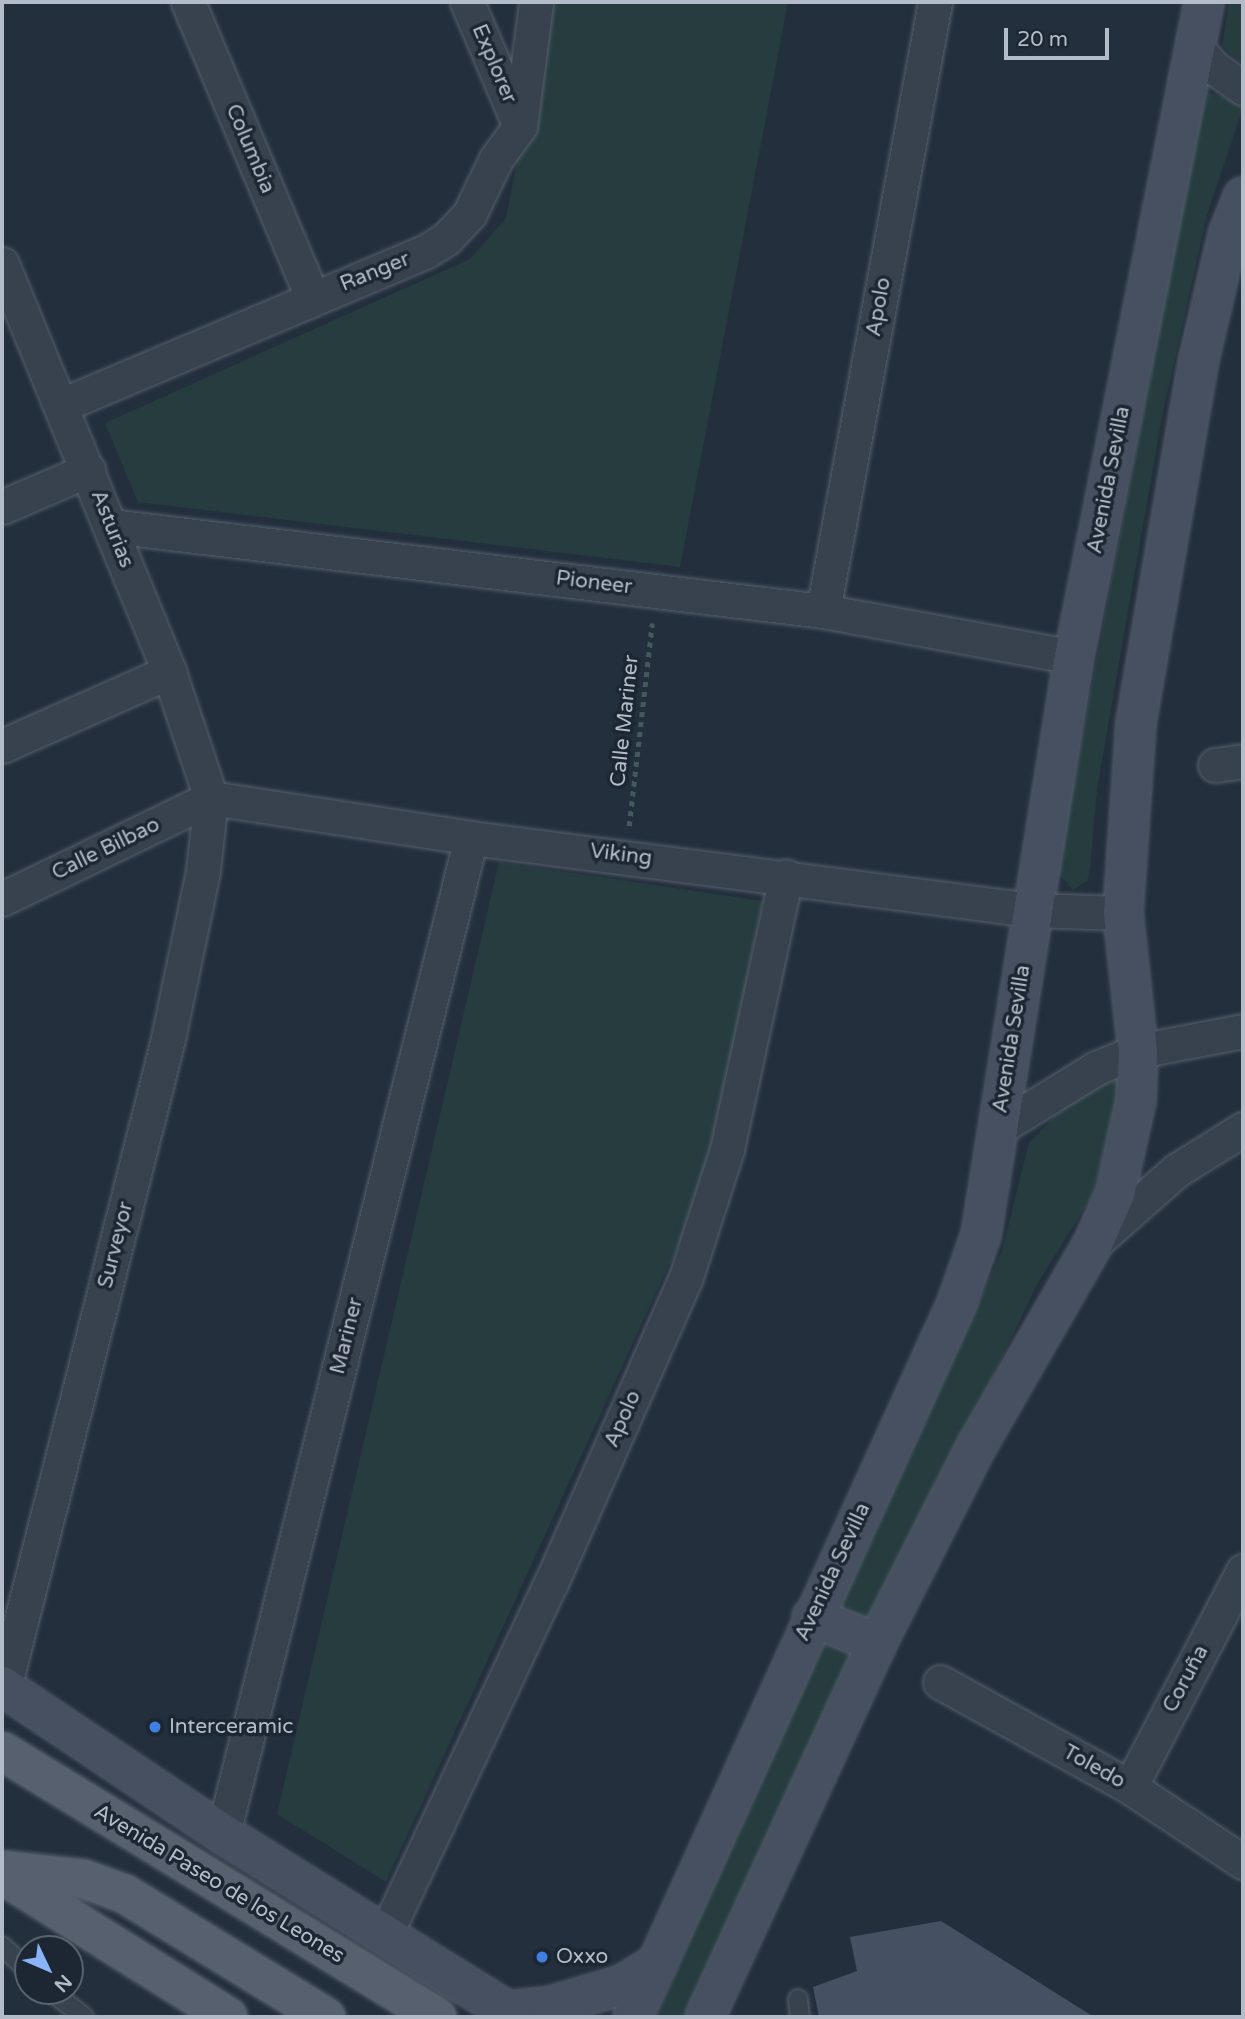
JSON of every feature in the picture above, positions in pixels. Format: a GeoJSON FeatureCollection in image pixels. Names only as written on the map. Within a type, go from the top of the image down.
{"type":"FeatureCollection","features":[{"type":"Feature","properties":{"kind":"main road","name":"Avenida Paseo de los Leones"},"geometry":{"type":"LineString","coordinates":[[2,1751],[437,2017]]}},
{"type":"Feature","properties":{"kind":"main road"},"geometry":{"type":"LineString","coordinates":[[2,1873],[228,2017]]}},
{"type":"Feature","properties":{"kind":"main road"},"geometry":{"type":"LineString","coordinates":[[2,1873],[84,1879],[125,1894],[326,2017]]}},
{"type":"Feature","properties":{"kind":"street","name":"Columbia"},"geometry":{"type":"LineString","coordinates":[[188,2],[313,297]]}},
{"type":"Feature","properties":{"kind":"street","name":"Explorer"},"geometry":{"type":"LineString","coordinates":[[467,2],[520,126]]}},
{"type":"Feature","properties":{"kind":"street","name":"Ranger"},"geometry":{"type":"LineString","coordinates":[[62,405],[425,252],[446,239],[470,213],[496,159],[520,126],[536,2]]}},
{"type":"Feature","properties":{"kind":"street","name":"Apolo"},"geometry":{"type":"LineString","coordinates":[[823,611],[935,2]]}},
{"type":"Feature","properties":{"kind":"street","name":"Avenida Sevilla"},"geometry":{"type":"LineString","coordinates":[[633,2017],[812,1617],[957,1303],[981,1235],[1074,657],[1204,2]]}},
{"type":"Feature","properties":{"kind":"street"},"geometry":{"type":"LineString","coordinates":[[1197,48],[1213,67],[1243,88]]}},
{"type":"Feature","properties":{"kind":"street"},"geometry":{"type":"LineString","coordinates":[[715,2007],[877,1643],[975,1449],[1093,1244],[1115,1194],[1129,1142],[1138,1051],[1123,913],[1136,723],[1166,539],[1202,347],[1228,235],[1243,197]]}},
{"type":"Feature","properties":{"kind":"street","name":"Asturias"},"geometry":{"type":"LineString","coordinates":[[2,264],[9,298],[62,405],[169,672],[211,798]]}},
{"type":"Feature","properties":{"kind":"street"},"geometry":{"type":"LineString","coordinates":[[2,507],[89,470]]}},
{"type":"Feature","properties":{"kind":"street","name":"Pioneer"},"geometry":{"type":"LineString","coordinates":[[111,526],[823,611],[1074,657]]}},
{"type":"Feature","properties":{"kind":"street"},"geometry":{"type":"LineString","coordinates":[[2,746],[169,672]]}},
{"type":"Feature","properties":{"kind":"street","name":"Viking"},"geometry":{"type":"LineString","coordinates":[[211,798],[471,838],[786,876],[1032,910],[1123,913]]}},
{"type":"Feature","properties":{"kind":"street","name":"Calle Bilbao"},"geometry":{"type":"LineString","coordinates":[[2,899],[211,798]]}},
{"type":"Feature","properties":{"kind":"street","name":"Surveyor"},"geometry":{"type":"LineString","coordinates":[[3,1687],[168,1039],[203,872],[211,798]]}},
{"type":"Feature","properties":{"kind":"street","name":"Mariner"},"geometry":{"type":"LineString","coordinates":[[223,1834],[471,838]]}},
{"type":"Feature","properties":{"kind":"street","name":"Apolo"},"geometry":{"type":"LineString","coordinates":[[385,1935],[551,1583],[685,1277],[727,1149],[786,876]]}},
{"type":"Feature","properties":{"kind":"street"},"geometry":{"type":"LineString","coordinates":[[999,1128],[1062,1086],[1138,1051],[1243,1031]]}},
{"type":"Feature","properties":{"kind":"street"},"geometry":{"type":"LineString","coordinates":[[1093,1244],[1177,1170],[1243,1129]]}},
{"type":"Feature","properties":{"kind":"street","name":"Coruña"},"geometry":{"type":"LineString","coordinates":[[1130,1787],[1229,1621],[1243,1571]]}},
{"type":"Feature","properties":{"kind":"street"},"geometry":{"type":"LineString","coordinates":[[812,1617],[877,1643]]}},
{"type":"Feature","properties":{"kind":"street","name":"Toledo"},"geometry":{"type":"LineString","coordinates":[[940,1682],[1130,1787],[1243,1862]]}},
{"type":"Feature","properties":{"kind":"street"},"geometry":{"type":"LineString","coordinates":[[3,1687],[223,1834],[510,2015],[584,1998],[622,1985],[658,1963]]}},
{"type":"Feature","properties":{"kind":"lane"},"geometry":{"type":"LineString","coordinates":[[69,2005],[84,2017]]}},
{"type":"Feature","properties":{"kind":"path","name":"Calle Mariner"},"geometry":{"type":"LineString","coordinates":[[625,856],[655,591]]}},
{"type":"Feature","properties":{"kind":"green space"},"geometry":{"type":"Polygon","coordinates":[[[548,2],[788,2],[680,567],[138,502],[105,423],[470,259],[506,218],[548,2]]]}},
{"type":"Feature","properties":{"kind":"green space"},"geometry":{"type":"Polygon","coordinates":[[[1229,2],[1243,2],[1243,65],[1222,46],[1229,2]]]}},
{"type":"Feature","properties":{"kind":"green space"},"geometry":{"type":"Polygon","coordinates":[[[1203,91],[1243,102],[1243,108],[1207,215],[1162,417],[1097,789],[1090,870],[1087,881],[1073,890],[1057,872],[1203,91]]]}},
{"type":"Feature","properties":{"kind":"green space"},"geometry":{"type":"Polygon","coordinates":[[[499,862],[763,901],[705,1186],[386,1882],[277,1814],[499,862]]]}},
{"type":"Feature","properties":{"kind":"green space"},"geometry":{"type":"Polygon","coordinates":[[[1123,1077],[1092,1196],[1036,1286],[691,2017],[656,2017],[739,1824],[1002,1251],[1029,1143],[1081,1089],[1123,1077]]]}},
{"type":"Feature","properties":{"kind":"building"},"geometry":{"type":"Polygon","coordinates":[[[941,1921],[1094,2017],[819,2017],[813,1987],[857,1971],[850,1937],[941,1921]]]}},
{"type":"Feature","properties":{"kind":"place","name":"Interceramic"},"geometry":{"type":"Point","coordinates":[155,1727]}},
{"type":"Feature","properties":{"kind":"place","name":"Oxxo"},"geometry":{"type":"Point","coordinates":[542,1957]}}]}
